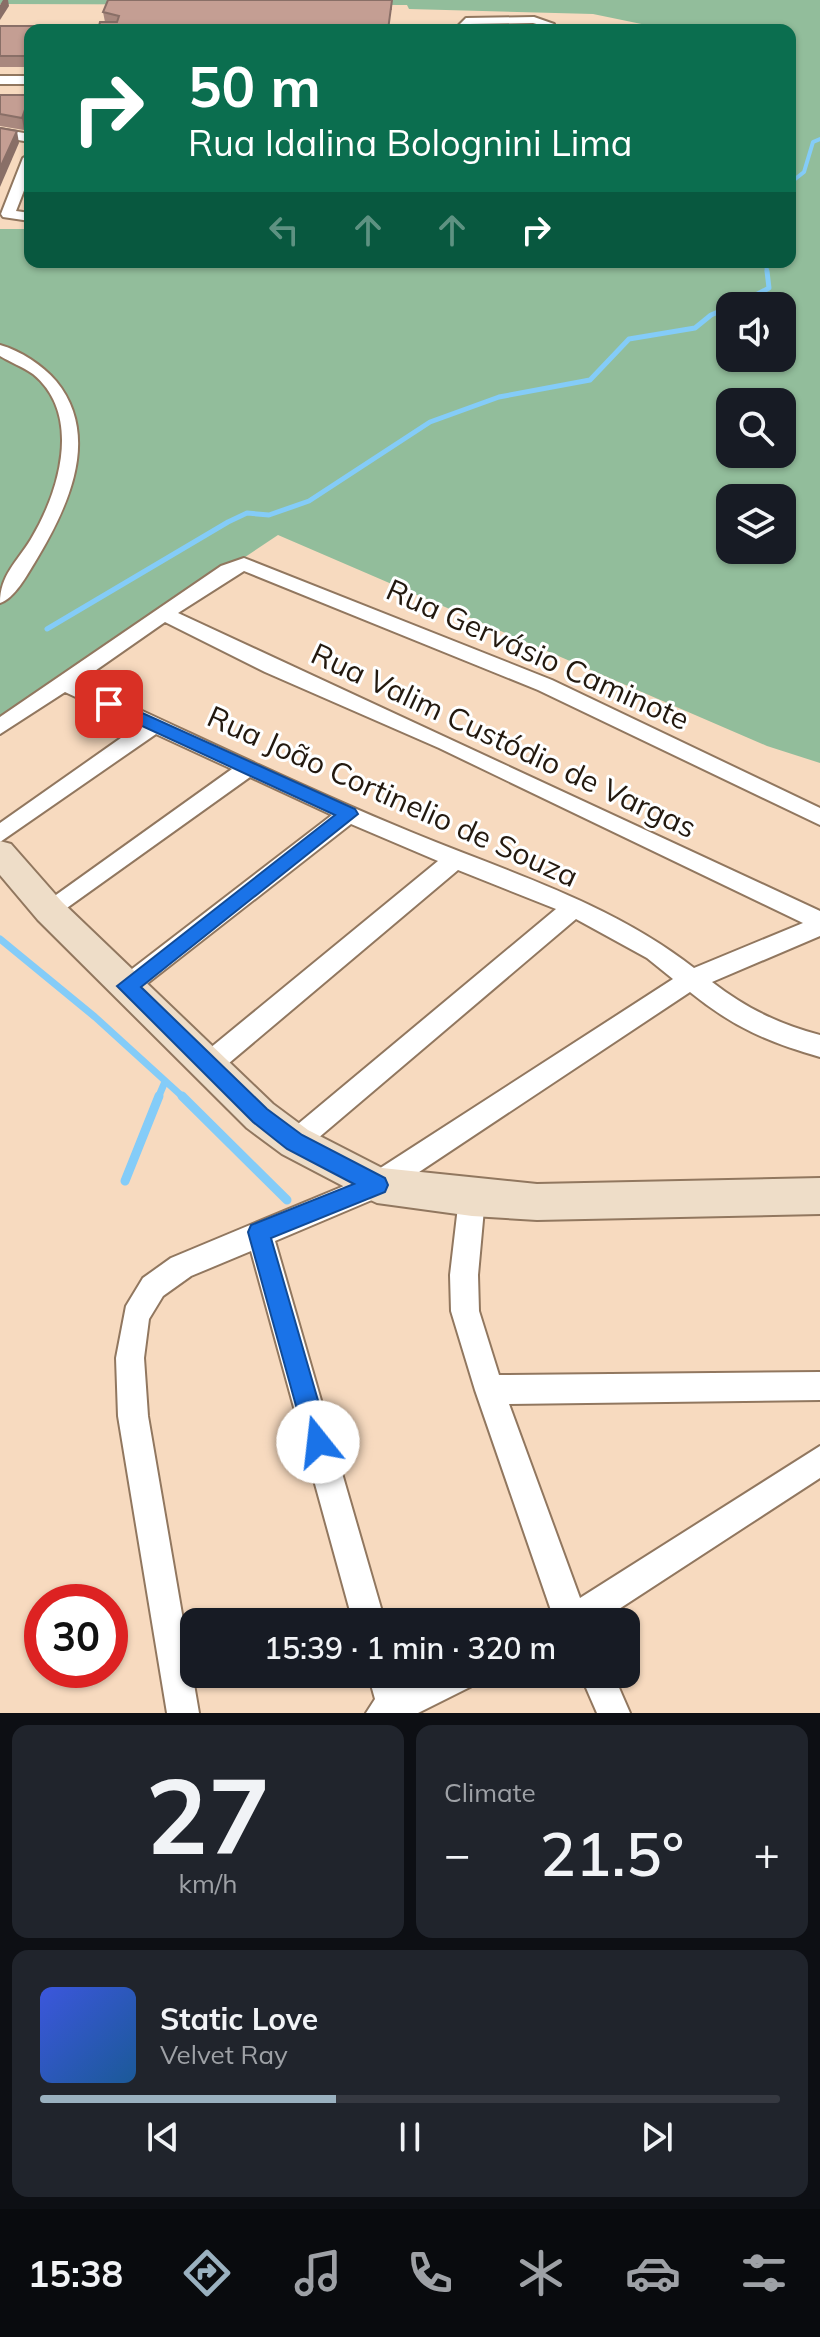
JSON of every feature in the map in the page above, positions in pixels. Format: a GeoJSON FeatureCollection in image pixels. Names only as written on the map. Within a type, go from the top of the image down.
{"type":"FeatureCollection","features":[{"type":"Feature","properties":{"kind":"street"},"geometry":{"type":"LineString","coordinates":[[464,24],[466,21],[515,20],[548,24]]}},
{"type":"Feature","properties":{"kind":"street"},"geometry":{"type":"LineString","coordinates":[[0,80],[24,80]]}},
{"type":"Feature","properties":{"kind":"street"},"geometry":{"type":"LineString","coordinates":[[0,133],[24,137]]}},
{"type":"Feature","properties":{"kind":"street"},"geometry":{"type":"LineString","coordinates":[[24,173],[8,214],[24,216]]}},
{"type":"Feature","properties":{"kind":"street"},"geometry":{"type":"LineString","coordinates":[[0,350],[39,372],[64,398],[72,435],[67,474],[54,518],[30,560],[0,597]]}},
{"type":"Feature","properties":{"kind":"street","name":"Rua Gervásio Caminote"},"geometry":{"type":"LineString","coordinates":[[164,614],[227,570],[244,564],[254,565],[545,685],[820,817]]}},
{"type":"Feature","properties":{"kind":"street"},"geometry":{"type":"LineString","coordinates":[[0,727],[164,614]]}},
{"type":"Feature","properties":{"kind":"street","name":"Rua Valim Custódio de Vargas"},"geometry":{"type":"LineString","coordinates":[[164,614],[272,667],[460,749],[820,923]]}},
{"type":"Feature","properties":{"kind":"street","name":"Rua João Cortinelio de Souza"},"geometry":{"type":"LineString","coordinates":[[63,683],[349,814],[574,907],[655,951],[689,981],[730,1010],[773,1033],[820,1046]]}},
{"type":"Feature","properties":{"kind":"street"},"geometry":{"type":"LineString","coordinates":[[0,834],[154,725]]}},
{"type":"Feature","properties":{"kind":"street"},"geometry":{"type":"LineString","coordinates":[[50,911],[249,767]]}},
{"type":"Feature","properties":{"kind":"street"},"geometry":{"type":"LineString","coordinates":[[127,986],[349,814]]}},
{"type":"Feature","properties":{"kind":"street"},"geometry":{"type":"LineString","coordinates":[[0,853],[50,911],[260,1116],[295,1142],[377,1185],[472,1198],[537,1202],[820,1196]]}},
{"type":"Feature","properties":{"kind":"street"},"geometry":{"type":"LineString","coordinates":[[207,1066],[455,860]]}},
{"type":"Feature","properties":{"kind":"street"},"geometry":{"type":"LineString","coordinates":[[295,1142],[574,907]]}},
{"type":"Feature","properties":{"kind":"street"},"geometry":{"type":"LineString","coordinates":[[183,1713],[133,1416],[130,1358],[136,1316],[153,1287],[181,1267],[377,1185],[689,981],[820,923]]}},
{"type":"Feature","properties":{"kind":"street"},"geometry":{"type":"LineString","coordinates":[[472,1198],[464,1275],[465,1311],[489,1390],[567,1608]]}},
{"type":"Feature","properties":{"kind":"street"},"geometry":{"type":"LineString","coordinates":[[259,1232],[365,1608]]}},
{"type":"Feature","properties":{"kind":"street"},"geometry":{"type":"LineString","coordinates":[[489,1390],[820,1386]]}},
{"type":"Feature","properties":{"kind":"street"},"geometry":{"type":"LineString","coordinates":[[594,1608],[820,1461]]}},
{"type":"Feature","properties":{"kind":"street"},"geometry":{"type":"LineString","coordinates":[[386,1688],[388,1710],[434,1688]]}},
{"type":"Feature","properties":{"kind":"street"},"geometry":{"type":"LineString","coordinates":[[602,1688],[614,1713]]}},
{"type":"Feature","properties":{"kind":"green space"},"geometry":{"type":"Polygon","coordinates":[[[0,0],[820,0],[820,763],[767,746],[278,535],[0,721],[0,229],[24,229],[24,268],[796,268],[796,24],[641,24],[593,14],[409,9],[407,5],[0,4],[0,0]]]}},
{"type":"Feature","properties":{"kind":"building"},"geometry":{"type":"Polygon","coordinates":[[[108,0],[392,0],[389,24],[100,24],[117,22],[119,16],[103,12],[108,0]]]}},
{"type":"Feature","properties":{"kind":"building"},"geometry":{"type":"Polygon","coordinates":[[[0,26],[24,26],[24,56],[0,56],[0,26]]]}},
{"type":"Feature","properties":{"kind":"building"},"geometry":{"type":"Polygon","coordinates":[[[0,95],[24,95],[22,118],[0,114],[0,95]]]}},
{"type":"Feature","properties":{"kind":"building"},"geometry":{"type":"Polygon","coordinates":[[[0,128],[17,131],[0,168],[0,128]]]}},
{"type":"Feature","properties":{"kind":"waterway"},"geometry":{"type":"LineString","coordinates":[[796,178],[804,172],[813,142],[820,139]]}},
{"type":"Feature","properties":{"kind":"waterway"},"geometry":{"type":"LineString","coordinates":[[767,268],[767,273]]}},
{"type":"Feature","properties":{"kind":"waterway"},"geometry":{"type":"LineString","coordinates":[[761,292],[769,288],[767,271]]}},
{"type":"Feature","properties":{"kind":"waterway"},"geometry":{"type":"LineString","coordinates":[[47,629],[228,522],[247,513],[269,515],[309,501],[430,422],[499,397],[590,380],[629,339],[695,328],[716,313]]}},
{"type":"Feature","properties":{"kind":"waterway"},"geometry":{"type":"LineString","coordinates":[[0,939],[95,1017],[184,1098]]}},
{"type":"Feature","properties":{"kind":"waterway"},"geometry":{"type":"LineString","coordinates":[[158,1098],[164,1084]]}},
{"type":"Feature","properties":{"kind":"waterway"},"geometry":{"type":"LineString","coordinates":[[125,1181],[159,1096]]}},
{"type":"Feature","properties":{"kind":"waterway"},"geometry":{"type":"LineString","coordinates":[[182,1096],[287,1200]]}},
{"type":"Feature","properties":{"kind":"route"},"geometry":{"type":"LineString","coordinates":[[109,704],[349,814],[127,986],[260,1116],[337,1167],[377,1185],[259,1232],[318,1442]]}}]}
